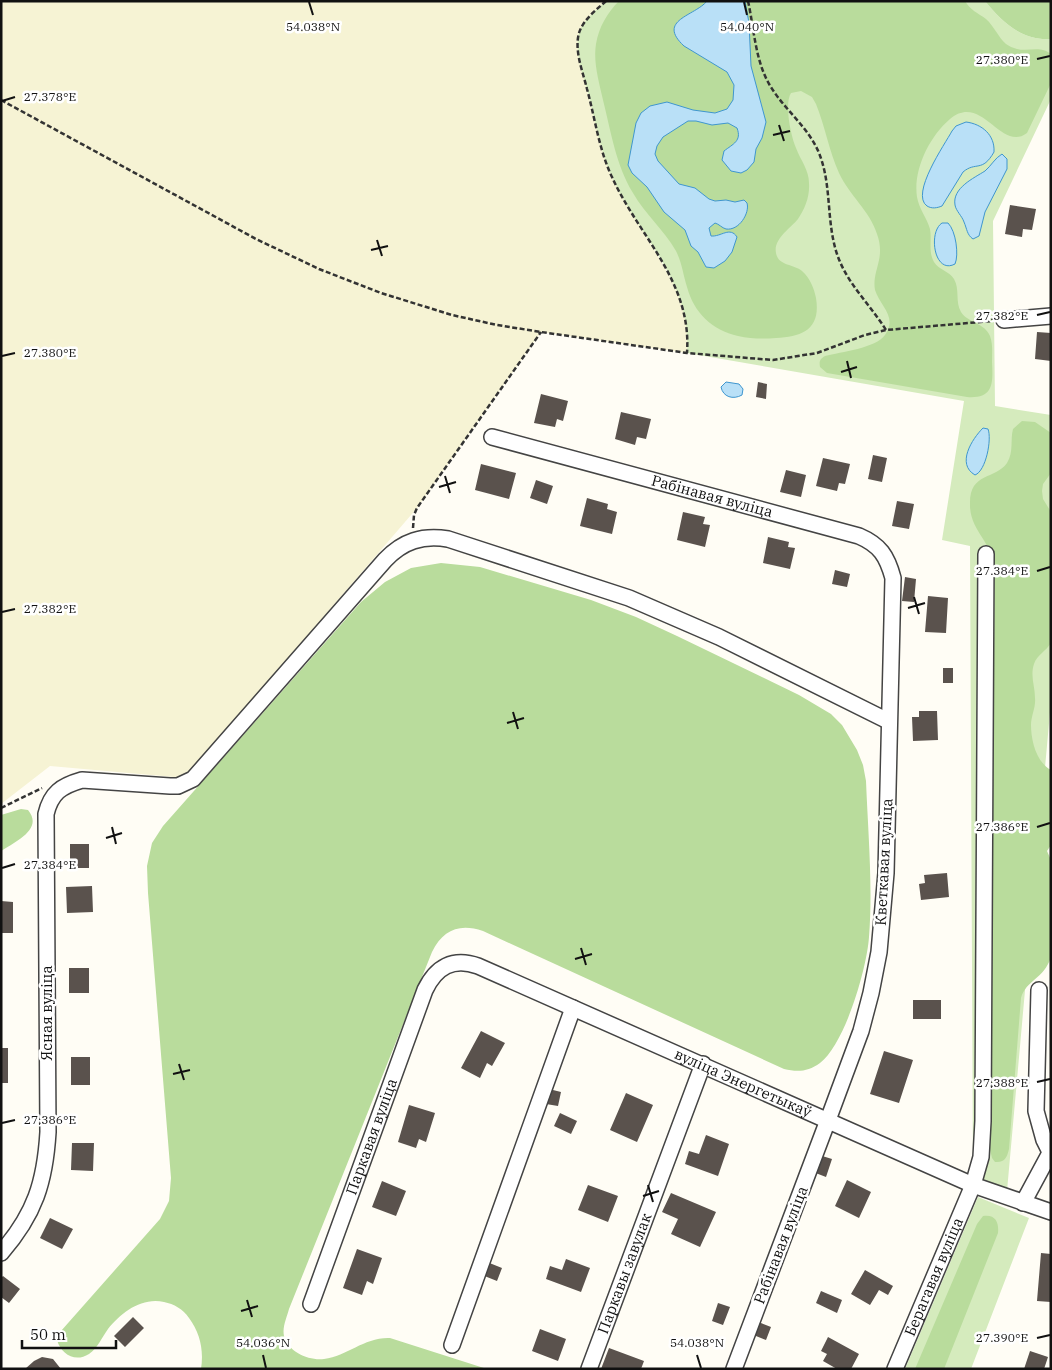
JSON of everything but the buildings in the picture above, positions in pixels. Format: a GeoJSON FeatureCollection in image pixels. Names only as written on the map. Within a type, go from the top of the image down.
{"type":"FeatureCollection","features":[{"type":"Feature","properties":{"kind":"street"},"geometry":{"type":"LineString","coordinates":[[1004,320],[1051,316]]}},
{"type":"Feature","properties":{"kind":"street","name":"Рабінавая вуліца"},"geometry":{"type":"LineString","coordinates":[[492,437],[859,536],[871,541],[881,550],[888,562],[893,578],[893,596]]}},
{"type":"Feature","properties":{"kind":"street"},"geometry":{"type":"LineString","coordinates":[[416,539],[437,537],[448,539],[628,598],[719,637],[888,721]]}},
{"type":"Feature","properties":{"kind":"street","name":"Ясная вуліца"},"geometry":{"type":"LineString","coordinates":[[1,1252],[26,1218],[36,1200],[46,1158],[48,1132],[46,814],[49,802],[55,794],[71,783],[82,780],[178,786],[193,779],[385,560],[405,543],[416,539]]}},
{"type":"Feature","properties":{"kind":"street","name":"Берагавая вуліца"},"geometry":{"type":"LineString","coordinates":[[895,1369],[973,1185],[981,1157],[983,1121],[986,554]]}},
{"type":"Feature","properties":{"kind":"street","name":"Кветкавая вуліца"},"geometry":{"type":"LineString","coordinates":[[828,1120],[861,1031],[872,993],[879,952],[886,873],[888,721],[893,596]]}},
{"type":"Feature","properties":{"kind":"street","name":"вуліца Энергетыкаў"},"geometry":{"type":"LineString","coordinates":[[436,973],[451,964],[469,963],[703,1064],[973,1185],[1051,1212]]}},
{"type":"Feature","properties":{"kind":"street","name":"Паркавая вуліца"},"geometry":{"type":"LineString","coordinates":[[311,1304],[425,990],[436,973]]}},
{"type":"Feature","properties":{"kind":"street"},"geometry":{"type":"LineString","coordinates":[[1023,1203],[1051,1152],[1044,1140],[1036,1111],[1039,990]]}},
{"type":"Feature","properties":{"kind":"street"},"geometry":{"type":"LineString","coordinates":[[452,1345],[573,1008]]}},
{"type":"Feature","properties":{"kind":"street","name":"Паркавы завулак"},"geometry":{"type":"LineString","coordinates":[[589,1369],[703,1064]]}},
{"type":"Feature","properties":{"kind":"street","name":"Рабінавая вуліца"},"geometry":{"type":"LineString","coordinates":[[734,1369],[828,1120]]}},
{"type":"Feature","properties":{"kind":"path"},"geometry":{"type":"LineString","coordinates":[[606,1],[590,17],[579,32],[580,63],[604,156],[612,178],[671,277],[682,302],[688,328],[687,353]]}},
{"type":"Feature","properties":{"kind":"path"},"geometry":{"type":"LineString","coordinates":[[748,1],[762,68],[777,96],[810,137],[819,152],[824,167],[832,235],[842,268],[886,330]]}},
{"type":"Feature","properties":{"kind":"path"},"geometry":{"type":"LineString","coordinates":[[1,100],[256,239],[319,269],[381,293],[452,315],[541,332],[687,353],[758,360],[788,359],[816,353],[865,335],[886,330],[1004,320]]}},
{"type":"Feature","properties":{"kind":"path"},"geometry":{"type":"LineString","coordinates":[[416,539],[413,524],[417,508],[541,332]]}},
{"type":"Feature","properties":{"kind":"shaded area"},"geometry":{"type":"Polygon","coordinates":[[[1,1],[606,1],[589,17],[579,33],[580,63],[604,156],[612,177],[677,289],[686,316],[688,341],[687,353],[541,332],[417,508],[185,778],[50,766],[1,804],[1,1]]]}},
{"type":"Feature","properties":{"kind":"green space"},"geometry":{"type":"Polygon","coordinates":[[[606,1],[985,1],[998,16],[1014,29],[1031,37],[1051,39],[1051,99],[993,221],[995,406],[1051,415],[1051,701],[1007,1191],[973,1175],[970,546],[942,540],[964,401],[687,353],[686,327],[673,281],[662,260],[623,199],[612,177],[601,146],[580,63],[578,40],[581,28],[590,16],[606,1]]]}},
{"type":"Feature","properties":{"kind":"green space"},"geometry":{"type":"Polygon","coordinates":[[[619,1],[965,1],[989,22],[1007,45],[1021,50],[1039,49],[1051,54],[1051,83],[1027,133],[1018,137],[1009,135],[982,117],[972,113],[961,113],[942,126],[929,144],[920,165],[916,187],[917,197],[919,206],[930,229],[932,258],[939,267],[954,279],[961,312],[968,319],[984,328],[990,336],[992,345],[992,383],[987,392],[976,397],[967,397],[827,373],[820,367],[820,360],[825,356],[874,343],[885,335],[890,323],[887,312],[875,290],[875,278],[880,253],[874,226],[839,173],[816,104],[812,97],[801,91],[791,93],[788,112],[794,143],[808,174],[809,193],[801,215],[777,243],[776,253],[783,263],[799,269],[809,280],[816,298],[816,317],[813,324],[802,333],[794,336],[767,339],[738,336],[712,325],[705,319],[694,305],[690,296],[676,251],[633,193],[622,171],[615,148],[598,79],[595,51],[601,26],[607,15],[619,1]]]}},
{"type":"Feature","properties":{"kind":"green space"},"geometry":{"type":"Polygon","coordinates":[[[985,1],[1051,1],[1051,39],[1031,37],[1014,29],[998,16],[985,1]]]}},
{"type":"Feature","properties":{"kind":"green space"},"geometry":{"type":"Polygon","coordinates":[[[1022,421],[1035,422],[1051,433],[1051,473],[1043,484],[1042,491],[1043,499],[1051,512],[1051,643],[1037,658],[1033,668],[1035,701],[1031,725],[1035,750],[1042,762],[1051,770],[1051,845],[1047,851],[1051,860],[1051,957],[1044,970],[1027,987],[1021,998],[1009,1149],[1005,1159],[1001,1162],[995,1162],[989,1145],[995,571],[990,552],[973,521],[970,503],[974,486],[1007,463],[1010,455],[1013,429],[1022,421]]]}},
{"type":"Feature","properties":{"kind":"green space"},"geometry":{"type":"Polygon","coordinates":[[[441,563],[480,567],[591,600],[636,617],[799,695],[831,714],[842,725],[857,750],[863,765],[866,781],[870,879],[870,918],[867,951],[859,985],[846,1023],[838,1040],[820,1063],[802,1070],[784,1069],[483,931],[466,928],[453,930],[441,938],[432,952],[289,1309],[284,1326],[284,1336],[286,1342],[294,1351],[306,1357],[318,1359],[333,1357],[372,1340],[390,1338],[487,1369],[201,1369],[202,1355],[200,1342],[189,1318],[175,1306],[156,1301],[140,1304],[125,1312],[108,1329],[97,1346],[89,1354],[79,1358],[69,1356],[57,1340],[61,1331],[160,1219],[169,1201],[171,1178],[148,893],[147,866],[152,843],[163,826],[361,602],[385,582],[411,568],[441,563]]]}},
{"type":"Feature","properties":{"kind":"green space"},"geometry":{"type":"Polygon","coordinates":[[[21,809],[28,810],[32,817],[30,829],[20,839],[1,851],[1,815],[21,809]]]}},
{"type":"Feature","properties":{"kind":"green space"},"geometry":{"type":"Polygon","coordinates":[[[978,1197],[1029,1218],[971,1369],[905,1369],[978,1197]]]}},
{"type":"Feature","properties":{"kind":"green space"},"geometry":{"type":"Polygon","coordinates":[[[983,1216],[991,1216],[996,1220],[998,1233],[944,1369],[915,1369],[977,1224],[983,1216]]]}},
{"type":"Feature","properties":{"kind":"water"},"geometry":{"type":"Polygon","coordinates":[[[707,1],[745,1],[749,23],[751,66],[766,122],[762,138],[756,149],[754,162],[747,170],[741,173],[731,171],[722,160],[724,151],[736,142],[738,136],[737,128],[728,123],[712,125],[688,121],[663,137],[657,146],[655,154],[658,161],[679,184],[695,188],[709,199],[715,201],[726,200],[735,202],[744,200],[747,203],[745,216],[735,227],[726,229],[715,223],[709,228],[711,236],[731,232],[737,237],[732,252],[725,261],[714,268],[706,267],[698,252],[691,246],[685,230],[664,212],[647,187],[632,173],[628,165],[636,123],[641,113],[650,106],[667,102],[693,110],[715,113],[727,109],[733,100],[734,85],[727,72],[684,46],[676,37],[674,30],[680,19],[707,1]]]}},
{"type":"Feature","properties":{"kind":"water"},"geometry":{"type":"Polygon","coordinates":[[[966,122],[977,125],[986,131],[992,140],[994,152],[982,165],[972,167],[963,172],[942,206],[929,207],[923,200],[926,180],[952,131],[956,126],[966,122]]]}},
{"type":"Feature","properties":{"kind":"water"},"geometry":{"type":"Polygon","coordinates":[[[1002,154],[1007,159],[1007,169],[985,212],[979,236],[973,239],[968,234],[955,205],[957,193],[970,180],[985,171],[1002,154]]]}},
{"type":"Feature","properties":{"kind":"water"},"geometry":{"type":"Polygon","coordinates":[[[942,223],[948,223],[951,227],[956,243],[957,255],[955,264],[948,266],[942,264],[935,251],[935,235],[942,223]]]}},
{"type":"Feature","properties":{"kind":"water"},"geometry":{"type":"Polygon","coordinates":[[[726,382],[739,384],[743,389],[742,395],[729,397],[726,395],[721,387],[726,382]]]}},
{"type":"Feature","properties":{"kind":"water"},"geometry":{"type":"Polygon","coordinates":[[[983,428],[988,429],[989,447],[982,468],[975,475],[969,470],[966,458],[974,438],[983,428]]]}}]}
